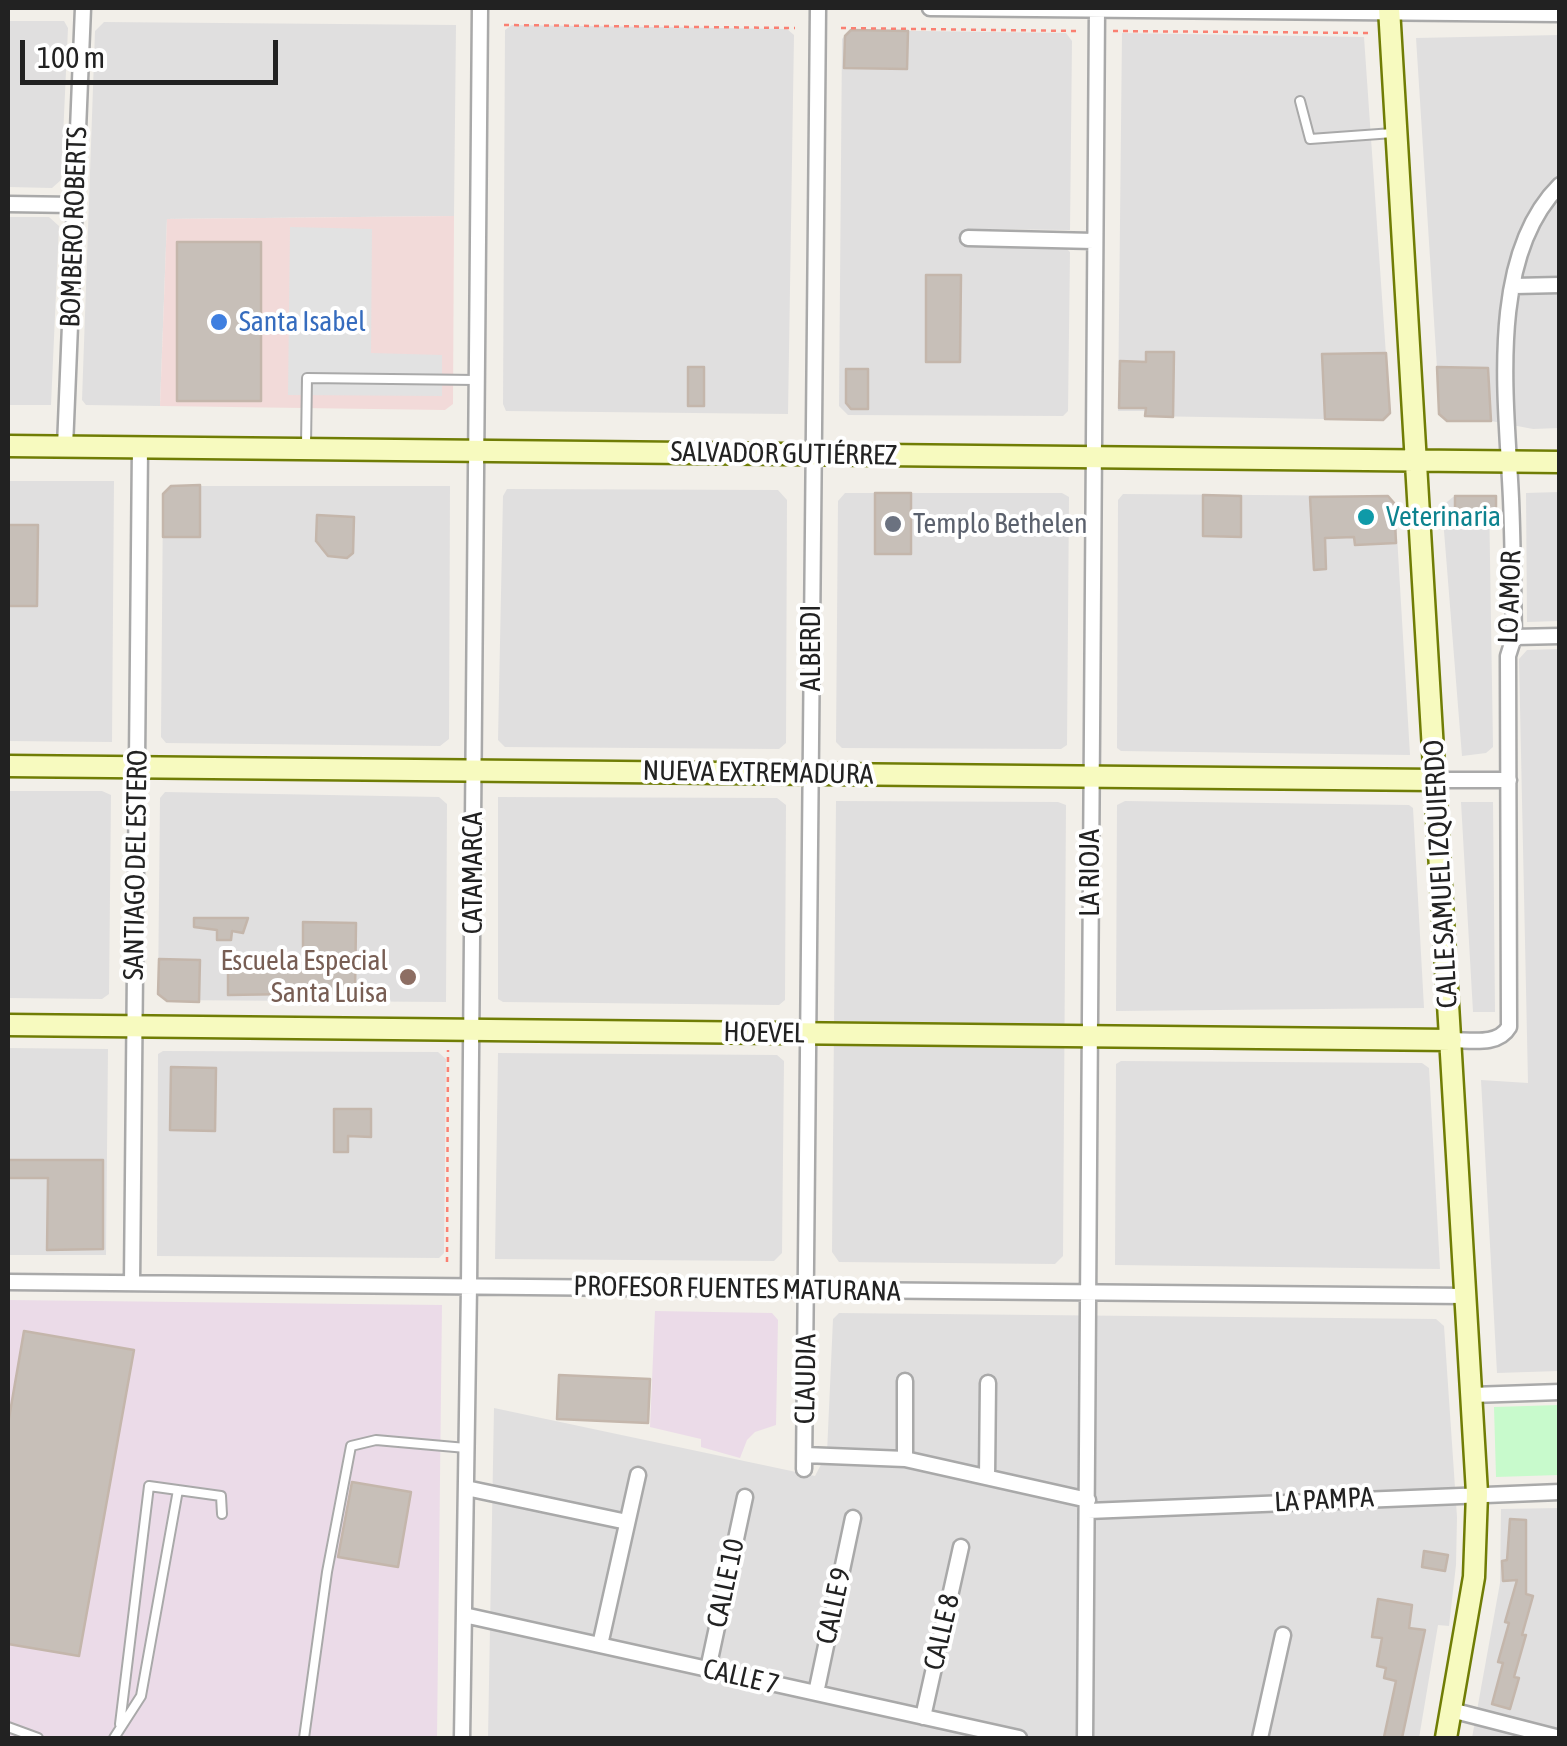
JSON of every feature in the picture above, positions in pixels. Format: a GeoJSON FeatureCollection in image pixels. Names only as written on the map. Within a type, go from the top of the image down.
{"type":"FeatureCollection","features":[{"type":"Feature","properties":{"kind":"street","name":"BOMBERO ROBERTS"},"geometry":{"type":"LineString","coordinates":[[65,446],[83,8]]}},
{"type":"Feature","properties":{"kind":"street","name":"CATAMARCA"},"geometry":{"type":"LineString","coordinates":[[462,1738],[480,8]]}},
{"type":"Feature","properties":{"kind":"street","name":"ALBERDI"},"geometry":{"type":"LineString","coordinates":[[807,1289],[818,8]]}},
{"type":"Feature","properties":{"kind":"street"},"geometry":{"type":"LineString","coordinates":[[930,8],[1097,8],[1390,18],[1560,14]]}},
{"type":"Feature","properties":{"kind":"street","name":"LA RIOJA"},"geometry":{"type":"LineString","coordinates":[[1085,1738],[1097,8]]}},
{"type":"Feature","properties":{"kind":"street","name":"CALLE SAMUEL IZQUIERDO"},"geometry":{"type":"LineString","coordinates":[[1390,18],[1478,1494],[1474,1578],[1446,1738]]}},
{"type":"Feature","properties":{"kind":"street","name":"LO AMOR"},"geometry":{"type":"LineString","coordinates":[[1509,1022],[1508,656],[1514,637],[1506,365],[1514,286],[1529,224],[1560,185]]}},
{"type":"Feature","properties":{"kind":"street"},"geometry":{"type":"LineString","coordinates":[[8,204],[75,205]]}},
{"type":"Feature","properties":{"kind":"street"},"geometry":{"type":"LineString","coordinates":[[968,238],[1094,240]]}},
{"type":"Feature","properties":{"kind":"street"},"geometry":{"type":"LineString","coordinates":[[1514,286],[1560,285]]}},
{"type":"Feature","properties":{"kind":"street","name":"SALVADOR GUTIÉRREZ"},"geometry":{"type":"LineString","coordinates":[[8,446],[1560,462]]}},
{"type":"Feature","properties":{"kind":"street","name":"SANTIAGO DEL ESTERO"},"geometry":{"type":"LineString","coordinates":[[132,1283],[140,448]]}},
{"type":"Feature","properties":{"kind":"street"},"geometry":{"type":"LineString","coordinates":[[1514,637],[1560,636]]}},
{"type":"Feature","properties":{"kind":"street","name":"NUEVA EXTREMADURA"},"geometry":{"type":"LineString","coordinates":[[8,766],[1509,780]]}},
{"type":"Feature","properties":{"kind":"street","name":"HOEVEL"},"geometry":{"type":"LineString","coordinates":[[8,1025],[1450,1040],[1496,1039],[1504,1035],[1509,1022]]}},
{"type":"Feature","properties":{"kind":"street","name":"PROFESOR FUENTES MATURANA"},"geometry":{"type":"LineString","coordinates":[[8,1282],[1466,1296]]}},
{"type":"Feature","properties":{"kind":"street","name":"CLAUDIA"},"geometry":{"type":"LineString","coordinates":[[804,1462],[807,1289]]}},
{"type":"Feature","properties":{"kind":"street"},"geometry":{"type":"LineString","coordinates":[[905,1381],[905,1459]]}},
{"type":"Feature","properties":{"kind":"street"},"geometry":{"type":"LineString","coordinates":[[987,1477],[988,1384]]}},
{"type":"Feature","properties":{"kind":"street"},"geometry":{"type":"LineString","coordinates":[[1472,1394],[1560,1392]]}},
{"type":"Feature","properties":{"kind":"street","name":"LA PAMPA"},"geometry":{"type":"LineString","coordinates":[[804,1462],[905,1459],[1088,1505],[1560,1492]]}},
{"type":"Feature","properties":{"kind":"street"},"geometry":{"type":"LineString","coordinates":[[600,1646],[638,1475]]}},
{"type":"Feature","properties":{"kind":"street"},"geometry":{"type":"LineString","coordinates":[[466,1488],[627,1522]]}},
{"type":"Feature","properties":{"kind":"street","name":"CALLE 10"},"geometry":{"type":"LineString","coordinates":[[708,1669],[745,1497]]}},
{"type":"Feature","properties":{"kind":"street","name":"CALLE 9"},"geometry":{"type":"LineString","coordinates":[[816,1693],[853,1518]]}},
{"type":"Feature","properties":{"kind":"street","name":"CALLE 8"},"geometry":{"type":"LineString","coordinates":[[923,1717],[961,1546]]}},
{"type":"Feature","properties":{"kind":"street","name":"CALLE 7"},"geometry":{"type":"LineString","coordinates":[[464,1615],[923,1717],[966,1733],[1019,1738]]}},
{"type":"Feature","properties":{"kind":"street"},"geometry":{"type":"LineString","coordinates":[[1260,1738],[1282,1635]]}},
{"type":"Feature","properties":{"kind":"street"},"geometry":{"type":"LineString","coordinates":[[1451,1710],[1560,1738]]}},
{"type":"Feature","properties":{"kind":"lane"},"geometry":{"type":"LineString","coordinates":[[1300,101],[1310,139],[1397,132]]}},
{"type":"Feature","properties":{"kind":"lane"},"geometry":{"type":"LineString","coordinates":[[306,449],[307,378],[477,380]]}},
{"type":"Feature","properties":{"kind":"lane"},"geometry":{"type":"LineString","coordinates":[[304,1738],[327,1572],[351,1446],[376,1440],[466,1448]]}},
{"type":"Feature","properties":{"kind":"lane"},"geometry":{"type":"LineString","coordinates":[[120,1724],[150,1486],[221,1496],[222,1514]]}},
{"type":"Feature","properties":{"kind":"lane"},"geometry":{"type":"LineString","coordinates":[[114,1738],[141,1696],[178,1490]]}},
{"type":"Feature","properties":{"kind":"lane"},"geometry":{"type":"LineString","coordinates":[[8,1727],[38,1738]]}},
{"type":"Feature","properties":{"kind":"path"},"geometry":{"type":"LineString","coordinates":[[842,28],[1096,31],[1390,18]]}},
{"type":"Feature","properties":{"kind":"path"},"geometry":{"type":"LineString","coordinates":[[504,25],[795,28]]}},
{"type":"Feature","properties":{"kind":"path"},"geometry":{"type":"LineString","coordinates":[[446,1262],[448,1050]]}},
{"type":"Feature","properties":{"kind":"shaded area"},"geometry":{"type":"Polygon","coordinates":[[[8,21],[64,21],[68,28],[61,180],[52,188],[8,187],[8,21]]]}},
{"type":"Feature","properties":{"kind":"shaded area"},"geometry":{"type":"Polygon","coordinates":[[[104,22],[456,25],[454,216],[167,219],[160,406],[86,405],[82,400],[95,31],[104,22]]]}},
{"type":"Feature","properties":{"kind":"shaded area"},"geometry":{"type":"Polygon","coordinates":[[[512,25],[787,29],[794,35],[788,414],[506,411],[505,30],[512,25]]]}},
{"type":"Feature","properties":{"kind":"shaded area"},"geometry":{"type":"Polygon","coordinates":[[[850,30],[1066,33],[1072,41],[1070,230],[965,229],[963,243],[1064,246],[1070,252],[1068,411],[1063,416],[848,415],[839,406],[842,39],[850,30]]]}},
{"type":"Feature","properties":{"kind":"shaded area"},"geometry":{"type":"Polygon","coordinates":[[[1122,33],[1364,37],[1390,413],[1383,420],[1145,416],[1144,411],[1118,411],[1122,33]]]}},
{"type":"Feature","properties":{"kind":"shaded area"},"geometry":{"type":"Polygon","coordinates":[[[1559,35],[1559,428],[1447,421],[1440,415],[1416,38],[1559,35]]]}},
{"type":"Feature","properties":{"kind":"shaded area"},"geometry":{"type":"Polygon","coordinates":[[[454,216],[453,404],[445,410],[160,406],[167,219],[454,216]]]}},
{"type":"Feature","properties":{"kind":"shaded area"},"geometry":{"type":"Polygon","coordinates":[[[8,217],[49,217],[59,226],[51,405],[8,405],[8,217]]]}},
{"type":"Feature","properties":{"kind":"shaded area"},"geometry":{"type":"Polygon","coordinates":[[[290,227],[372,229],[371,353],[442,355],[442,396],[288,395],[290,227]]]}},
{"type":"Feature","properties":{"kind":"shaded area"},"geometry":{"type":"Polygon","coordinates":[[[8,481],[114,481],[112,742],[8,741],[8,481]]]}},
{"type":"Feature","properties":{"kind":"shaded area"},"geometry":{"type":"Polygon","coordinates":[[[171,486],[450,486],[449,739],[440,746],[166,743],[161,737],[163,494],[171,486]]]}},
{"type":"Feature","properties":{"kind":"shaded area"},"geometry":{"type":"Polygon","coordinates":[[[507,489],[778,490],[787,500],[786,743],[779,749],[505,747],[498,740],[503,496],[507,489]]]}},
{"type":"Feature","properties":{"kind":"shaded area"},"geometry":{"type":"Polygon","coordinates":[[[1559,492],[1559,621],[1527,622],[1526,493],[1559,492]]]}},
{"type":"Feature","properties":{"kind":"shaded area"},"geometry":{"type":"Polygon","coordinates":[[[845,493],[1062,493],[1069,497],[1067,745],[1061,749],[842,748],[836,742],[838,501],[845,493]]]}},
{"type":"Feature","properties":{"kind":"shaded area"},"geometry":{"type":"Polygon","coordinates":[[[1123,494],[1388,496],[1395,502],[1410,755],[1117,748],[1118,500],[1123,494]]]}},
{"type":"Feature","properties":{"kind":"shaded area"},"geometry":{"type":"Polygon","coordinates":[[[1489,496],[1493,747],[1486,753],[1462,756],[1442,506],[1453,497],[1489,496]]]}},
{"type":"Feature","properties":{"kind":"shaded area"},"geometry":{"type":"Polygon","coordinates":[[[1559,649],[1559,1371],[1497,1373],[1481,1080],[1528,1083],[1519,659],[1527,650],[1559,649]]]}},
{"type":"Feature","properties":{"kind":"shaded area"},"geometry":{"type":"Polygon","coordinates":[[[8,791],[102,791],[111,795],[109,994],[102,999],[8,998],[8,791]]]}},
{"type":"Feature","properties":{"kind":"shaded area"},"geometry":{"type":"Polygon","coordinates":[[[165,792],[439,797],[447,804],[446,1002],[165,1000],[158,994],[160,798],[165,792]]]}},
{"type":"Feature","properties":{"kind":"shaded area"},"geometry":{"type":"Polygon","coordinates":[[[498,797],[777,798],[786,805],[785,1000],[779,1005],[498,999],[498,797]]]}},
{"type":"Feature","properties":{"kind":"shaded area"},"geometry":{"type":"Polygon","coordinates":[[[836,801],[1066,805],[1063,1256],[1055,1264],[839,1262],[832,1252],[836,801]]]}},
{"type":"Feature","properties":{"kind":"shaded area"},"geometry":{"type":"Polygon","coordinates":[[[1125,801],[1409,805],[1413,808],[1424,1008],[1116,1011],[1117,805],[1125,801]]]}},
{"type":"Feature","properties":{"kind":"shaded area"},"geometry":{"type":"Polygon","coordinates":[[[1461,802],[1493,802],[1495,1012],[1473,1012],[1461,802]]]}},
{"type":"Feature","properties":{"kind":"shaded area"},"geometry":{"type":"Polygon","coordinates":[[[8,1048],[108,1049],[106,1255],[8,1255],[8,1048]]]}},
{"type":"Feature","properties":{"kind":"shaded area"},"geometry":{"type":"Polygon","coordinates":[[[438,1052],[446,1059],[444,1253],[439,1258],[157,1256],[158,1054],[438,1052]]]}},
{"type":"Feature","properties":{"kind":"shaded area"},"geometry":{"type":"Polygon","coordinates":[[[498,1053],[777,1055],[784,1061],[782,1253],[774,1261],[495,1259],[498,1053]]]}},
{"type":"Feature","properties":{"kind":"shaded area"},"geometry":{"type":"Polygon","coordinates":[[[1422,1063],[1429,1068],[1440,1269],[1115,1265],[1116,1064],[1422,1063]]]}},
{"type":"Feature","properties":{"kind":"shaded area"},"geometry":{"type":"Polygon","coordinates":[[[8,1300],[442,1305],[437,1738],[8,1738],[8,1300]]]}},
{"type":"Feature","properties":{"kind":"shaded area"},"geometry":{"type":"Polygon","coordinates":[[[655,1311],[772,1313],[778,1320],[776,1425],[755,1432],[740,1458],[701,1447],[701,1439],[650,1427],[655,1311]]]}},
{"type":"Feature","properties":{"kind":"shaded area"},"geometry":{"type":"Polygon","coordinates":[[[839,1313],[1436,1319],[1444,1326],[1457,1517],[1456,1565],[1449,1626],[1438,1625],[1419,1738],[488,1738],[494,1408],[815,1476],[827,1453],[833,1319],[839,1313]]]}},
{"type":"Feature","properties":{"kind":"shaded area"},"geometry":{"type":"Polygon","coordinates":[[[1559,1508],[1559,1738],[1472,1738],[1500,1583],[1501,1509],[1559,1508]]]}},
{"type":"Feature","properties":{"kind":"green space"},"geometry":{"type":"Polygon","coordinates":[[[1559,1405],[1559,1475],[1496,1477],[1494,1407],[1559,1405]]]}},
{"type":"Feature","properties":{"kind":"building"},"geometry":{"type":"Polygon","coordinates":[[[851,30],[908,31],[907,69],[844,68],[845,36],[851,30]]]}},
{"type":"Feature","properties":{"kind":"building","name":"Santa Isabel"},"geometry":{"type":"Polygon","coordinates":[[[177,242],[261,242],[261,401],[177,401],[177,242]]]}},
{"type":"Feature","properties":{"kind":"building"},"geometry":{"type":"Polygon","coordinates":[[[926,275],[961,275],[960,362],[926,362],[926,275]]]}},
{"type":"Feature","properties":{"kind":"building"},"geometry":{"type":"Polygon","coordinates":[[[1146,352],[1174,352],[1173,417],[1145,416],[1146,408],[1119,408],[1120,361],[1146,362],[1146,352]]]}},
{"type":"Feature","properties":{"kind":"building"},"geometry":{"type":"Polygon","coordinates":[[[1386,353],[1390,413],[1383,420],[1325,419],[1322,354],[1386,353]]]}},
{"type":"Feature","properties":{"kind":"building"},"geometry":{"type":"Polygon","coordinates":[[[688,367],[704,367],[704,406],[688,406],[688,367]]]}},
{"type":"Feature","properties":{"kind":"building"},"geometry":{"type":"Polygon","coordinates":[[[1437,367],[1488,368],[1491,421],[1447,421],[1439,414],[1437,367]]]}},
{"type":"Feature","properties":{"kind":"building"},"geometry":{"type":"Polygon","coordinates":[[[846,369],[868,369],[868,409],[851,409],[846,403],[846,369]]]}},
{"type":"Feature","properties":{"kind":"building"},"geometry":{"type":"Polygon","coordinates":[[[200,485],[200,537],[163,537],[163,494],[171,486],[200,485]]]}},
{"type":"Feature","properties":{"kind":"building","name":"Templo Bethelen"},"geometry":{"type":"Polygon","coordinates":[[[875,493],[911,493],[911,554],[875,554],[875,493]]]}},
{"type":"Feature","properties":{"kind":"building"},"geometry":{"type":"Polygon","coordinates":[[[1203,495],[1241,496],[1241,537],[1203,536],[1203,495]]]}},
{"type":"Feature","properties":{"kind":"building"},"geometry":{"type":"Polygon","coordinates":[[[1388,496],[1394,503],[1396,543],[1355,545],[1354,537],[1325,538],[1326,569],[1314,570],[1310,497],[1388,496]]]}},
{"type":"Feature","properties":{"kind":"building"},"geometry":{"type":"Polygon","coordinates":[[[1455,496],[1496,496],[1496,509],[1479,509],[1479,522],[1461,522],[1455,496]]]}},
{"type":"Feature","properties":{"kind":"building"},"geometry":{"type":"Polygon","coordinates":[[[317,515],[354,517],[353,553],[347,558],[328,556],[316,541],[317,515]]]}},
{"type":"Feature","properties":{"kind":"building"},"geometry":{"type":"Polygon","coordinates":[[[8,525],[38,525],[37,606],[8,606],[8,525]]]}},
{"type":"Feature","properties":{"kind":"building"},"geometry":{"type":"Polygon","coordinates":[[[194,918],[248,918],[243,933],[232,931],[231,940],[217,940],[217,930],[194,927],[194,918]]]}},
{"type":"Feature","properties":{"kind":"building"},"geometry":{"type":"Polygon","coordinates":[[[303,922],[356,923],[355,993],[228,995],[228,962],[303,963],[303,922]]]}},
{"type":"Feature","properties":{"kind":"building"},"geometry":{"type":"Polygon","coordinates":[[[159,959],[200,960],[199,1002],[167,1001],[158,994],[159,959]]]}},
{"type":"Feature","properties":{"kind":"building"},"geometry":{"type":"Polygon","coordinates":[[[171,1067],[216,1068],[215,1131],[170,1130],[171,1067]]]}},
{"type":"Feature","properties":{"kind":"building"},"geometry":{"type":"Polygon","coordinates":[[[334,1109],[371,1109],[371,1137],[348,1136],[348,1152],[334,1152],[334,1109]]]}},
{"type":"Feature","properties":{"kind":"building"},"geometry":{"type":"Polygon","coordinates":[[[8,1160],[103,1160],[103,1249],[47,1250],[48,1178],[8,1178],[8,1160]]]}},
{"type":"Feature","properties":{"kind":"building"},"geometry":{"type":"Polygon","coordinates":[[[24,1331],[134,1350],[79,1656],[8,1644],[8,1424],[24,1331]]]}},
{"type":"Feature","properties":{"kind":"building"},"geometry":{"type":"Polygon","coordinates":[[[559,1375],[650,1379],[648,1423],[557,1419],[559,1375]]]}},
{"type":"Feature","properties":{"kind":"building"},"geometry":{"type":"Polygon","coordinates":[[[352,1482],[411,1492],[398,1567],[338,1557],[352,1482]]]}},
{"type":"Feature","properties":{"kind":"building"},"geometry":{"type":"Polygon","coordinates":[[[1510,1519],[1526,1520],[1526,1594],[1533,1596],[1522,1635],[1526,1635],[1510,1709],[1492,1704],[1503,1663],[1498,1662],[1509,1623],[1505,1622],[1517,1580],[1503,1581],[1502,1561],[1507,1560],[1510,1519]]]}},
{"type":"Feature","properties":{"kind":"building"},"geometry":{"type":"Polygon","coordinates":[[[1424,1551],[1448,1555],[1445,1571],[1422,1567],[1424,1551]]]}},
{"type":"Feature","properties":{"kind":"building"},"geometry":{"type":"Polygon","coordinates":[[[1378,1599],[1412,1605],[1409,1628],[1425,1630],[1402,1738],[1384,1737],[1396,1681],[1384,1678],[1386,1668],[1377,1666],[1382,1638],[1372,1637],[1378,1599]]]}},
{"type":"Feature","properties":{"kind":"place","name":"Santa Isabel"},"geometry":{"type":"Point","coordinates":[219,322]}},
{"type":"Feature","properties":{"kind":"place","name":"Veterinaria"},"geometry":{"type":"Point","coordinates":[1366,517]}},
{"type":"Feature","properties":{"kind":"place","name":"Templo Bethelen"},"geometry":{"type":"Point","coordinates":[893,524]}},
{"type":"Feature","properties":{"kind":"place","name":"Escuela Especial Santa Luisa"},"geometry":{"type":"Point","coordinates":[408,977]}}]}
